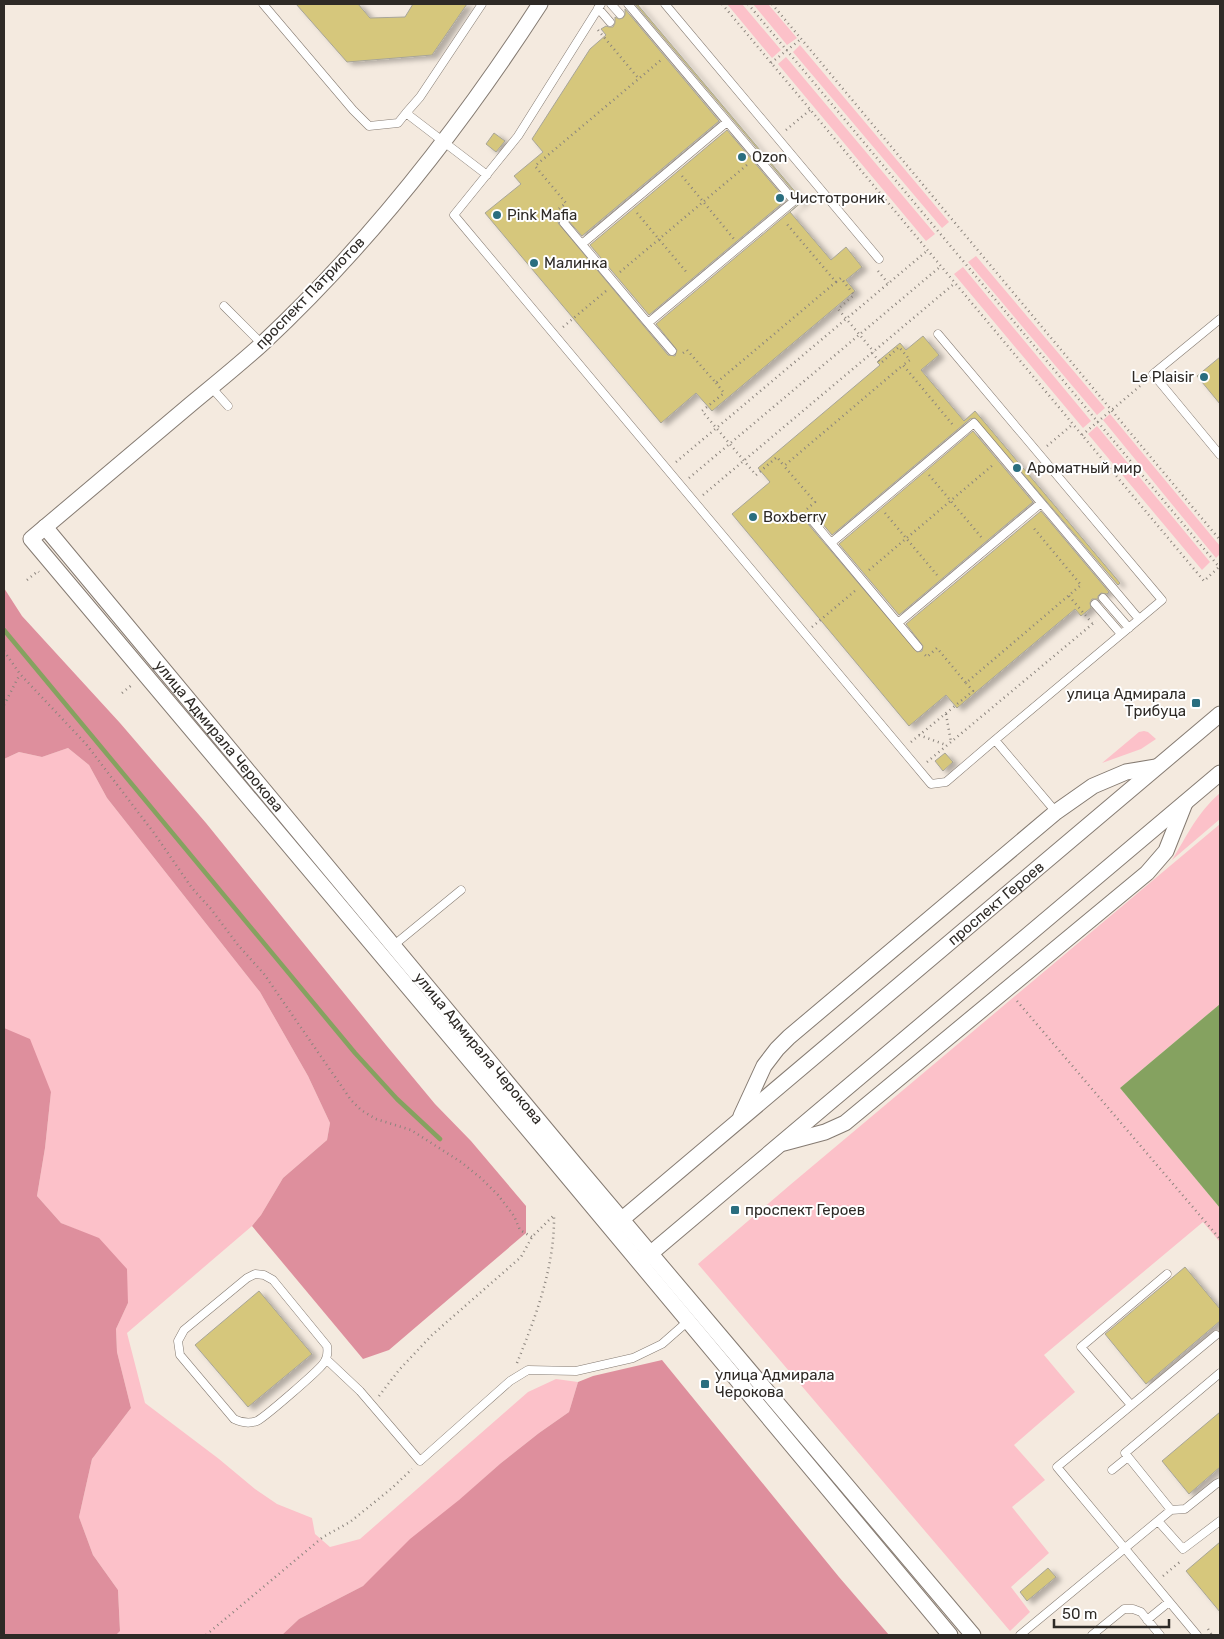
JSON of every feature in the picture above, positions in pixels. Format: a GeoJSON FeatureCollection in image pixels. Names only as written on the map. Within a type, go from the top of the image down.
{"type":"FeatureCollection","features":[{"type":"Feature","properties":{"kind":"street","name":"проспект Патриотов"},"geometry":{"type":"LineString","coordinates":[[32,539],[262,344],[340,264],[378,222],[444,142],[505,58],[540,4]]}},
{"type":"Feature","properties":{"kind":"street","name":"улица Адмирала Черокова"},"geometry":{"type":"LineString","coordinates":[[45,527],[394,945],[616,1224],[638,1263],[950,1635]]}},
{"type":"Feature","properties":{"kind":"street","name":"улица Адмирала Черокова"},"geometry":{"type":"LineString","coordinates":[[32,539],[616,1224],[650,1253],[973,1635]]}},
{"type":"Feature","properties":{"kind":"street","name":"проспект Героев"},"geometry":{"type":"LineString","coordinates":[[616,1224],[1220,714]]}},
{"type":"Feature","properties":{"kind":"street"},"geometry":{"type":"LineString","coordinates":[[739,1120],[764,1066],[789,1037],[1056,812],[1093,786],[1126,772],[1158,767]]}},
{"type":"Feature","properties":{"kind":"street"},"geometry":{"type":"LineString","coordinates":[[638,1263],[1220,773]]}},
{"type":"Feature","properties":{"kind":"street"},"geometry":{"type":"LineString","coordinates":[[780,1144],[825,1132],[845,1123],[1147,873],[1166,851],[1186,802]]}},
{"type":"Feature","properties":{"kind":"lane"},"geometry":{"type":"LineString","coordinates":[[263,4],[353,110],[369,126],[398,123],[420,97],[482,4]]}},
{"type":"Feature","properties":{"kind":"lane"},"geometry":{"type":"LineString","coordinates":[[612,4],[620,14]]}},
{"type":"Feature","properties":{"kind":"lane"},"geometry":{"type":"LineString","coordinates":[[628,4],[794,201],[648,323]]}},
{"type":"Feature","properties":{"kind":"lane"},"geometry":{"type":"LineString","coordinates":[[665,4],[879,258]]}},
{"type":"Feature","properties":{"kind":"lane"},"geometry":{"type":"LineString","coordinates":[[610,22],[600,6],[518,136],[454,215],[931,784],[946,782],[1162,600],[938,334]]}},
{"type":"Feature","properties":{"kind":"lane"},"geometry":{"type":"LineString","coordinates":[[406,113],[487,175]]}},
{"type":"Feature","properties":{"kind":"lane"},"geometry":{"type":"LineString","coordinates":[[582,244],[727,122]]}},
{"type":"Feature","properties":{"kind":"lane"},"geometry":{"type":"LineString","coordinates":[[564,223],[672,351]]}},
{"type":"Feature","properties":{"kind":"lane"},"geometry":{"type":"LineString","coordinates":[[224,306],[262,344]]}},
{"type":"Feature","properties":{"kind":"lane"},"geometry":{"type":"LineString","coordinates":[[1220,319],[1153,374],[1220,455]]}},
{"type":"Feature","properties":{"kind":"lane"},"geometry":{"type":"LineString","coordinates":[[212,387],[228,406]]}},
{"type":"Feature","properties":{"kind":"lane"},"geometry":{"type":"LineString","coordinates":[[831,543],[974,423],[1139,620]]}},
{"type":"Feature","properties":{"kind":"lane"},"geometry":{"type":"LineString","coordinates":[[898,623],[1041,503]]}},
{"type":"Feature","properties":{"kind":"lane"},"geometry":{"type":"LineString","coordinates":[[812,520],[918,647]]}},
{"type":"Feature","properties":{"kind":"lane"},"geometry":{"type":"LineString","coordinates":[[1103,598],[1129,628]]}},
{"type":"Feature","properties":{"kind":"lane"},"geometry":{"type":"LineString","coordinates":[[1096,604],[1121,634]]}},
{"type":"Feature","properties":{"kind":"lane"},"geometry":{"type":"LineString","coordinates":[[996,740],[1056,812]]}},
{"type":"Feature","properties":{"kind":"lane"},"geometry":{"type":"LineString","coordinates":[[394,945],[461,890]]}},
{"type":"Feature","properties":{"kind":"lane"},"geometry":{"type":"LineString","coordinates":[[259,1274],[272,1280],[327,1346],[326,1359],[318,1369],[259,1420],[245,1423],[234,1419],[180,1355],[178,1341],[184,1330],[251,1276],[259,1274]]}},
{"type":"Feature","properties":{"kind":"lane"},"geometry":{"type":"LineString","coordinates":[[1131,1406],[1081,1347],[1168,1274]]}},
{"type":"Feature","properties":{"kind":"lane"},"geometry":{"type":"LineString","coordinates":[[326,1359],[347,1377],[420,1461],[510,1381],[528,1370],[576,1371],[632,1358],[662,1344],[688,1322]]}},
{"type":"Feature","properties":{"kind":"lane"},"geometry":{"type":"LineString","coordinates":[[1197,1635],[1057,1467],[1216,1335]]}},
{"type":"Feature","properties":{"kind":"lane"},"geometry":{"type":"LineString","coordinates":[[1172,1510],[1125,1452],[1220,1373]]}},
{"type":"Feature","properties":{"kind":"lane"},"geometry":{"type":"LineString","coordinates":[[1112,1470],[1128,1457]]}},
{"type":"Feature","properties":{"kind":"lane"},"geometry":{"type":"LineString","coordinates":[[1020,1635],[1172,1510],[1185,1509],[1220,1482]]}},
{"type":"Feature","properties":{"kind":"lane"},"geometry":{"type":"LineString","coordinates":[[1158,1521],[1183,1550],[1220,1521]]}},
{"type":"Feature","properties":{"kind":"lane"},"geometry":{"type":"LineString","coordinates":[[1147,1620],[1169,1602]]}},
{"type":"Feature","properties":{"kind":"lane"},"geometry":{"type":"LineString","coordinates":[[1092,1635],[1124,1610],[1133,1609],[1141,1612],[1160,1635]]}},
{"type":"Feature","properties":{"kind":"path"},"geometry":{"type":"LineString","coordinates":[[722,4],[1204,581],[1220,567],[748,4]]}},
{"type":"Feature","properties":{"kind":"path"},"geometry":{"type":"LineString","coordinates":[[772,4],[1220,540]]}},
{"type":"Feature","properties":{"kind":"path"},"geometry":{"type":"LineString","coordinates":[[604,38],[639,79]]}},
{"type":"Feature","properties":{"kind":"path"},"geometry":{"type":"LineString","coordinates":[[772,63],[801,39]]}},
{"type":"Feature","properties":{"kind":"path"},"geometry":{"type":"LineString","coordinates":[[564,223],[555,212],[566,202],[535,166],[669,53]]}},
{"type":"Feature","properties":{"kind":"path"},"geometry":{"type":"LineString","coordinates":[[777,138],[810,110]]}},
{"type":"Feature","properties":{"kind":"path"},"geometry":{"type":"LineString","coordinates":[[573,318],[659,239],[756,157]]}},
{"type":"Feature","properties":{"kind":"path"},"geometry":{"type":"LineString","coordinates":[[674,167],[740,246]]}},
{"type":"Feature","properties":{"kind":"path"},"geometry":{"type":"LineString","coordinates":[[630,204],[696,283]]}},
{"type":"Feature","properties":{"kind":"path"},"geometry":{"type":"LineString","coordinates":[[778,214],[836,282]]}},
{"type":"Feature","properties":{"kind":"path"},"geometry":{"type":"LineString","coordinates":[[667,469],[928,250]]}},
{"type":"Feature","properties":{"kind":"path"},"geometry":{"type":"LineString","coordinates":[[680,485],[941,266]]}},
{"type":"Feature","properties":{"kind":"path"},"geometry":{"type":"LineString","coordinates":[[716,383],[841,278],[854,295],[838,309],[881,363],[899,347],[910,360],[784,466]]}},
{"type":"Feature","properties":{"kind":"path"},"geometry":{"type":"LineString","coordinates":[[694,502],[955,283]]}},
{"type":"Feature","properties":{"kind":"path"},"geometry":{"type":"LineString","coordinates":[[672,351],[678,358],[687,350],[724,393],[702,411],[716,428],[756,475],[777,457],[814,502],[804,511],[812,520]]}},
{"type":"Feature","properties":{"kind":"path"},"geometry":{"type":"LineString","coordinates":[[903,365],[961,434]]}},
{"type":"Feature","properties":{"kind":"path"},"geometry":{"type":"LineString","coordinates":[[1082,435],[1153,374]]}},
{"type":"Feature","properties":{"kind":"path"},"geometry":{"type":"LineString","coordinates":[[1038,453],[1073,424]]}},
{"type":"Feature","properties":{"kind":"path"},"geometry":{"type":"LineString","coordinates":[[821,620],[906,538],[1003,457]]}},
{"type":"Feature","properties":{"kind":"path"},"geometry":{"type":"LineString","coordinates":[[922,466],[989,546]]}},
{"type":"Feature","properties":{"kind":"path"},"geometry":{"type":"LineString","coordinates":[[877,504],[945,584]]}},
{"type":"Feature","properties":{"kind":"path"},"geometry":{"type":"LineString","coordinates":[[966,682],[1082,585],[1024,517]]}},
{"type":"Feature","properties":{"kind":"path"},"geometry":{"type":"LineString","coordinates":[[27,580],[38,571]]}},
{"type":"Feature","properties":{"kind":"path"},"geometry":{"type":"LineString","coordinates":[[1069,596],[1092,623]]}},
{"type":"Feature","properties":{"kind":"path"},"geometry":{"type":"LineString","coordinates":[[919,769],[1104,614]]}},
{"type":"Feature","properties":{"kind":"path"},"geometry":{"type":"LineString","coordinates":[[902,750],[972,691],[937,648],[927,657],[918,647]]}},
{"type":"Feature","properties":{"kind":"path"},"geometry":{"type":"LineString","coordinates":[[4,650],[20,674],[86,744],[154,833],[192,888],[264,974],[351,1100],[361,1110],[376,1119],[411,1130],[461,1162],[498,1195],[514,1216],[520,1230],[532,1238]]}},
{"type":"Feature","properties":{"kind":"path"},"geometry":{"type":"LineString","coordinates":[[4,705],[20,674]]}},
{"type":"Feature","properties":{"kind":"path"},"geometry":{"type":"LineString","coordinates":[[946,713],[952,742]]}},
{"type":"Feature","properties":{"kind":"path"},"geometry":{"type":"LineString","coordinates":[[920,735],[947,745]]}},
{"type":"Feature","properties":{"kind":"path"},"geometry":{"type":"LineString","coordinates":[[1014,997],[1220,1239]]}},
{"type":"Feature","properties":{"kind":"path"},"geometry":{"type":"LineString","coordinates":[[372,1405],[399,1370],[432,1335],[521,1256],[532,1238],[554,1215],[555,1238],[546,1281],[525,1344],[510,1381]]}},
{"type":"Feature","properties":{"kind":"path"},"geometry":{"type":"LineString","coordinates":[[206,1635],[323,1537],[350,1522],[392,1488],[420,1461]]}},
{"type":"Feature","properties":{"kind":"shaded area"},"geometry":{"type":"Polygon","coordinates":[[[727,4],[742,4],[781,50],[772,58],[727,4]]]}},
{"type":"Feature","properties":{"kind":"shaded area"},"geometry":{"type":"Polygon","coordinates":[[[753,4],[768,4],[797,38],[787,45],[753,4]]]}},
{"type":"Feature","properties":{"kind":"shaded area"},"geometry":{"type":"Polygon","coordinates":[[[800,45],[949,222],[942,228],[793,52],[800,45]]]}},
{"type":"Feature","properties":{"kind":"shaded area"},"geometry":{"type":"Polygon","coordinates":[[[786,57],[935,234],[926,241],[778,64],[786,57]]]}},
{"type":"Feature","properties":{"kind":"shaded area"},"geometry":{"type":"Polygon","coordinates":[[[976,256],[1105,408],[1097,415],[968,262],[976,256]]]}},
{"type":"Feature","properties":{"kind":"shaded area"},"geometry":{"type":"Polygon","coordinates":[[[963,267],[1091,421],[1083,428],[954,274],[963,267]]]}},
{"type":"Feature","properties":{"kind":"shaded area"},"geometry":{"type":"Polygon","coordinates":[[[1110,414],[1220,546],[1220,554],[1216,558],[1103,420],[1110,414]]]}},
{"type":"Feature","properties":{"kind":"shaded area"},"geometry":{"type":"Polygon","coordinates":[[[1097,426],[1210,562],[1202,570],[1088,434],[1097,426]]]}},
{"type":"Feature","properties":{"kind":"shaded area"},"geometry":{"type":"Polygon","coordinates":[[[4,588],[22,616],[120,723],[206,823],[435,1104],[471,1141],[526,1206],[526,1233],[389,1350],[363,1359],[252,1226],[261,1215],[283,1178],[327,1140],[330,1123],[308,1076],[260,992],[107,798],[89,765],[68,748],[42,757],[19,752],[4,759],[4,588]]]}},
{"type":"Feature","properties":{"kind":"shaded area"},"geometry":{"type":"Polygon","coordinates":[[[1144,731],[1156,739],[1141,749],[1102,763],[1139,732],[1144,731]]]}},
{"type":"Feature","properties":{"kind":"shaded area"},"geometry":{"type":"Polygon","coordinates":[[[68,748],[89,765],[107,798],[260,992],[308,1076],[330,1123],[327,1140],[283,1178],[261,1215],[252,1226],[127,1333],[145,1403],[255,1489],[277,1504],[312,1518],[315,1534],[330,1547],[360,1539],[528,1392],[556,1379],[578,1382],[569,1412],[501,1463],[363,1586],[299,1619],[282,1635],[116,1635],[120,1630],[118,1590],[93,1555],[79,1517],[92,1459],[131,1408],[117,1352],[116,1329],[128,1303],[99,1239],[61,1223],[37,1196],[45,1148],[51,1092],[4,1028],[4,759],[19,752],[42,757],[68,748]]]}},
{"type":"Feature","properties":{"kind":"shaded area"},"geometry":{"type":"Polygon","coordinates":[[[1220,793],[1220,819],[1172,860],[1199,816],[1220,793]]]}},
{"type":"Feature","properties":{"kind":"shaded area"},"geometry":{"type":"Polygon","coordinates":[[[1220,824],[1220,1004],[1120,1088],[1220,1208],[1220,1242],[1203,1222],[1044,1355],[1075,1392],[1014,1445],[1045,1480],[1012,1507],[1049,1553],[1011,1587],[1030,1612],[1010,1631],[698,1264],[1220,824]]]}},
{"type":"Feature","properties":{"kind":"shaded area"},"geometry":{"type":"Polygon","coordinates":[[[1220,1004],[1220,1208],[1120,1088],[1220,1004]]]}},
{"type":"Feature","properties":{"kind":"shaded area"},"geometry":{"type":"Polygon","coordinates":[[[4,1028],[30,1039],[51,1092],[45,1148],[37,1196],[61,1223],[99,1238],[127,1269],[128,1303],[116,1329],[117,1352],[131,1408],[92,1459],[79,1517],[93,1555],[118,1590],[120,1631],[116,1635],[4,1635],[4,1028]]]}},
{"type":"Feature","properties":{"kind":"shaded area"},"geometry":{"type":"Polygon","coordinates":[[[662,1360],[839,1577],[889,1635],[282,1635],[299,1619],[363,1586],[410,1539],[501,1463],[569,1412],[578,1382],[593,1376],[662,1360]]]}},
{"type":"Feature","properties":{"kind":"building"},"geometry":{"type":"Polygon","coordinates":[[[296,4],[358,4],[370,18],[405,17],[413,4],[467,4],[432,55],[347,62],[296,4]]]}},
{"type":"Feature","properties":{"kind":"building"},"geometry":{"type":"Polygon","coordinates":[[[635,4],[637,4],[803,201],[790,212],[831,260],[846,247],[862,267],[846,280],[855,291],[712,411],[696,393],[661,423],[485,213],[521,184],[514,176],[543,152],[532,139],[590,49],[606,35],[601,29],[606,26],[613,27],[615,17],[623,18],[625,9],[719,121],[582,236],[566,218],[561,218],[558,223],[668,355],[675,356],[677,350],[656,324],[798,205],[800,201],[798,197],[635,4]]]}},
{"type":"Feature","properties":{"kind":"building"},"geometry":{"type":"Polygon","coordinates":[[[727,130],[786,200],[649,315],[590,245],[727,130]]]}},
{"type":"Feature","properties":{"kind":"building"},"geometry":{"type":"Polygon","coordinates":[[[494,133],[505,141],[496,152],[486,144],[494,133]]]}},
{"type":"Feature","properties":{"kind":"building"},"geometry":{"type":"Polygon","coordinates":[[[923,336],[939,355],[921,370],[964,421],[975,411],[1120,583],[1118,585],[975,418],[970,419],[832,535],[816,516],[809,515],[807,519],[808,524],[917,652],[922,651],[923,646],[906,624],[1041,511],[1109,592],[1107,594],[1101,593],[1098,599],[1092,599],[1090,603],[1091,608],[1081,616],[1075,609],[957,708],[946,695],[909,726],[732,514],[770,482],[758,468],[880,365],[877,362],[900,343],[906,350],[923,336]]]}},
{"type":"Feature","properties":{"kind":"building"},"geometry":{"type":"Polygon","coordinates":[[[1220,357],[1220,404],[1197,376],[1220,357]]]}},
{"type":"Feature","properties":{"kind":"building"},"geometry":{"type":"Polygon","coordinates":[[[973,431],[1033,502],[899,615],[839,544],[973,431]]]}},
{"type":"Feature","properties":{"kind":"building"},"geometry":{"type":"Polygon","coordinates":[[[945,753],[953,762],[943,771],[935,761],[945,753]]]}},
{"type":"Feature","properties":{"kind":"building"},"geometry":{"type":"Polygon","coordinates":[[[1185,1267],[1220,1309],[1220,1321],[1146,1384],[1105,1334],[1185,1267]]]}},
{"type":"Feature","properties":{"kind":"building"},"geometry":{"type":"Polygon","coordinates":[[[259,1291],[312,1354],[248,1407],[195,1345],[259,1291]]]}},
{"type":"Feature","properties":{"kind":"building"},"geometry":{"type":"Polygon","coordinates":[[[1220,1412],[1220,1467],[1189,1494],[1162,1461],[1220,1412]]]}},
{"type":"Feature","properties":{"kind":"building"},"geometry":{"type":"Polygon","coordinates":[[[1220,1542],[1220,1612],[1186,1571],[1220,1542]]]}},
{"type":"Feature","properties":{"kind":"building"},"geometry":{"type":"Polygon","coordinates":[[[1048,1568],[1056,1577],[1027,1601],[1020,1592],[1048,1568]]]}},
{"type":"Feature","properties":{"kind":"waterway"},"geometry":{"type":"LineString","coordinates":[[4,630],[355,1053],[397,1099],[440,1139]]}},
{"type":"Feature","properties":{"kind":"place","name":"Ozon"},"geometry":{"type":"Point","coordinates":[742,157]}},
{"type":"Feature","properties":{"kind":"place","name":"Чистотроник"},"geometry":{"type":"Point","coordinates":[780,198]}},
{"type":"Feature","properties":{"kind":"place","name":"Pink Mafia"},"geometry":{"type":"Point","coordinates":[497,215]}},
{"type":"Feature","properties":{"kind":"place","name":"Малинка"},"geometry":{"type":"Point","coordinates":[534,263]}},
{"type":"Feature","properties":{"kind":"place","name":"Le Plaisir"},"geometry":{"type":"Point","coordinates":[1204,377]}},
{"type":"Feature","properties":{"kind":"place","name":"Ароматный мир"},"geometry":{"type":"Point","coordinates":[1017,468]}},
{"type":"Feature","properties":{"kind":"place","name":"Boxberry"},"geometry":{"type":"Point","coordinates":[753,517]}},
{"type":"Feature","properties":{"kind":"place","name":"улица Адмирала Трибуца"},"geometry":{"type":"Point","coordinates":[1196,703]}},
{"type":"Feature","properties":{"kind":"place","name":"проспект Героев"},"geometry":{"type":"Point","coordinates":[735,1210]}},
{"type":"Feature","properties":{"kind":"place","name":"улица Адмирала Черокова"},"geometry":{"type":"Point","coordinates":[705,1384]}}]}
